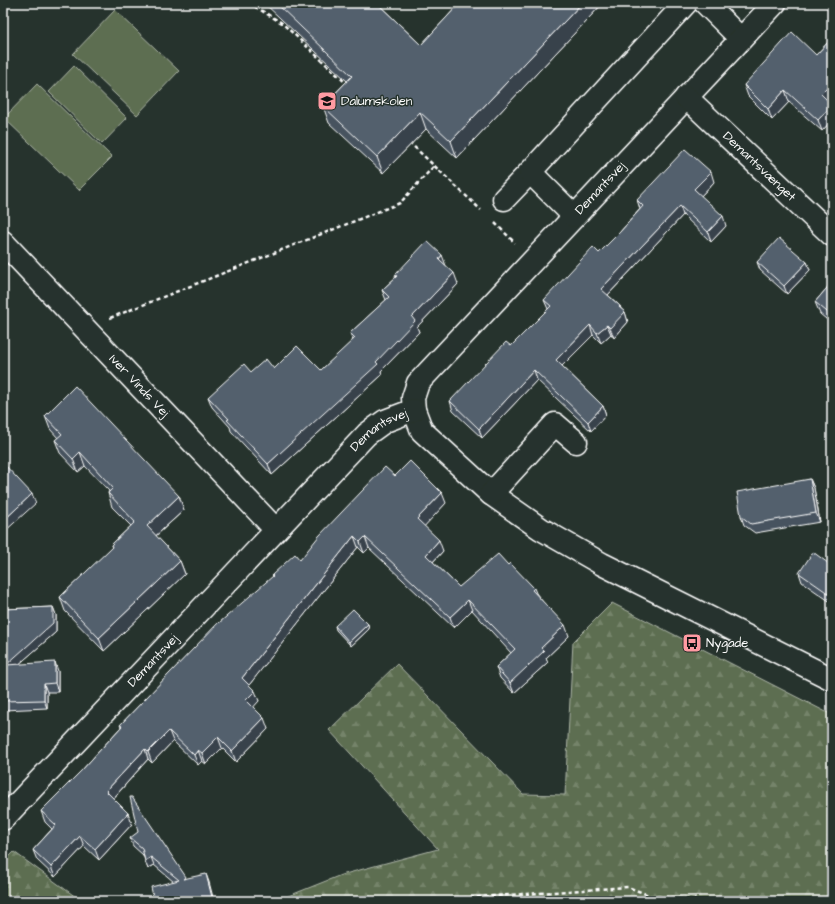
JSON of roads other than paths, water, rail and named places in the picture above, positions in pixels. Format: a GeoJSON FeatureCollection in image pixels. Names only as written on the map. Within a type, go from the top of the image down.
{"type":"FeatureCollection","features":[{"type":"Feature","properties":{"kind":"street"},"geometry":{"type":"LineString","coordinates":[[504,200],[686,3]]}},
{"type":"Feature","properties":{"kind":"street"},"geometry":{"type":"LineString","coordinates":[[704,3],[741,40]]}},
{"type":"Feature","properties":{"kind":"street","name":"Demantsvej"},"geometry":{"type":"LineString","coordinates":[[3,820],[367,434],[385,421],[414,410],[413,398],[418,383],[775,3]]}},
{"type":"Feature","properties":{"kind":"street","name":"Demantsvænget"},"geometry":{"type":"LineString","coordinates":[[686,97],[832,235]]}},
{"type":"Feature","properties":{"kind":"street"},"geometry":{"type":"LineString","coordinates":[[530,172],[574,216]]}},
{"type":"Feature","properties":{"kind":"street","name":"Iver Vinds Vej"},"geometry":{"type":"LineString","coordinates":[[3,242],[276,530]]}},
{"type":"Feature","properties":{"kind":"street"},"geometry":{"type":"LineString","coordinates":[[414,410],[422,431],[491,494],[541,529],[602,564],[832,679]]}},
{"type":"Feature","properties":{"kind":"street"},"geometry":{"type":"LineString","coordinates":[[491,494],[555,424],[576,442]]}},
{"type":"Feature","properties":{"kind":"place","name":"Dalumskolen"},"geometry":{"type":"Point","coordinates":[327,101]}},
{"type":"Feature","properties":{"kind":"place","name":"Nygade"},"geometry":{"type":"Point","coordinates":[692,643]}}]}
